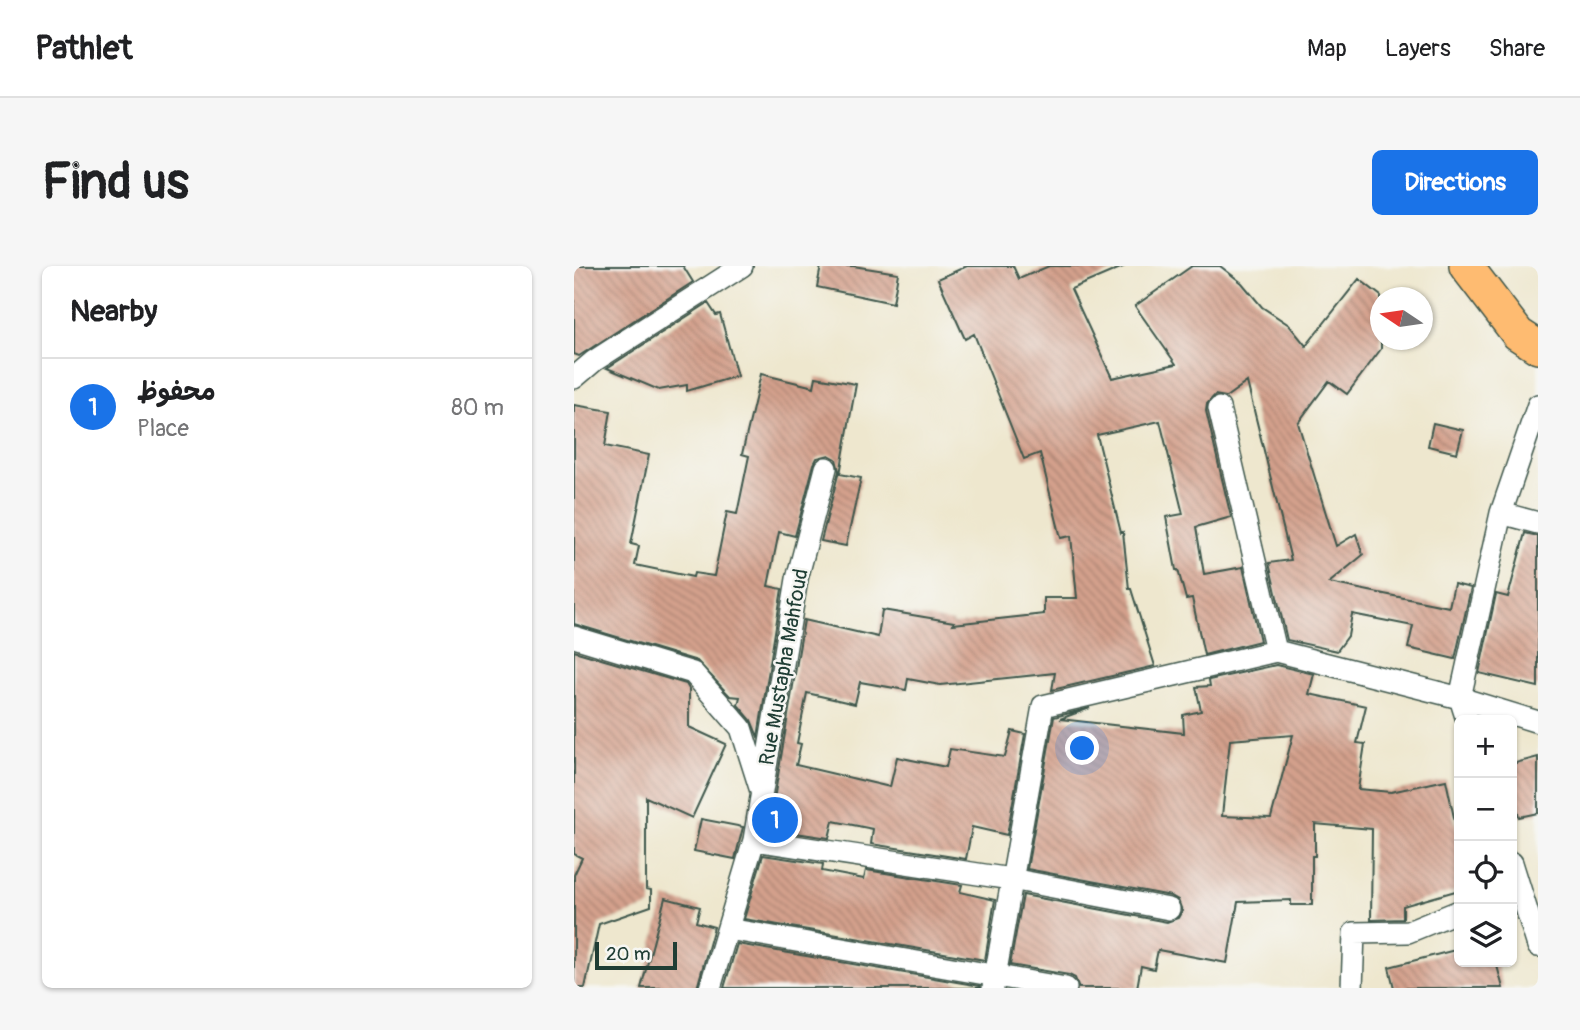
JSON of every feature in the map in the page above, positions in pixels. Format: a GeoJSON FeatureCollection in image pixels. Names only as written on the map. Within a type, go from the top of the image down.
{"type":"FeatureCollection","features":[{"type":"Feature","properties":{"kind":"main road"},"geometry":{"type":"LineString","coordinates":[[1466,266],[1518,334],[1538,347]]}},
{"type":"Feature","properties":{"kind":"street"},"geometry":{"type":"LineString","coordinates":[[574,378],[594,361],[742,266]]}},
{"type":"Feature","properties":{"kind":"street"},"geometry":{"type":"LineString","coordinates":[[1465,715],[1460,698],[1501,513],[1538,405]]}},
{"type":"Feature","properties":{"kind":"street"},"geometry":{"type":"LineString","coordinates":[[1219,408],[1276,651]]}},
{"type":"Feature","properties":{"kind":"street","name":"Rue Mustapha Mahfoud"},"geometry":{"type":"LineString","coordinates":[[709,988],[754,840],[797,579],[826,468]]}},
{"type":"Feature","properties":{"kind":"street"},"geometry":{"type":"LineString","coordinates":[[1501,513],[1538,523]]}},
{"type":"Feature","properties":{"kind":"street"},"geometry":{"type":"LineString","coordinates":[[574,637],[693,673],[741,729],[762,797]]}},
{"type":"Feature","properties":{"kind":"street"},"geometry":{"type":"LineString","coordinates":[[994,982],[1043,706],[1276,651],[1460,698],[1538,722]]}},
{"type":"Feature","properties":{"kind":"street"},"geometry":{"type":"LineString","coordinates":[[754,840],[1011,879],[1169,909]]}},
{"type":"Feature","properties":{"kind":"street"},"geometry":{"type":"LineString","coordinates":[[1523,885],[1538,946]]}},
{"type":"Feature","properties":{"kind":"street"},"geometry":{"type":"LineString","coordinates":[[1352,988],[1354,933],[1408,932],[1454,913]]}},
{"type":"Feature","properties":{"kind":"street"},"geometry":{"type":"LineString","coordinates":[[728,929],[994,982],[1066,988]]}},
{"type":"Feature","properties":{"kind":"building"},"geometry":{"type":"Polygon","coordinates":[[[574,266],[683,266],[693,282],[579,356],[574,354],[574,266]]]}},
{"type":"Feature","properties":{"kind":"building"},"geometry":{"type":"Polygon","coordinates":[[[821,266],[853,266],[898,273],[893,303],[817,287],[821,266]]]}},
{"type":"Feature","properties":{"kind":"building"},"geometry":{"type":"Polygon","coordinates":[[[967,266],[1013,266],[1019,279],[1049,266],[1125,266],[1071,289],[1112,378],[1176,364],[1135,306],[1192,266],[1220,266],[1242,283],[1262,307],[1289,325],[1306,346],[1359,279],[1370,288],[1370,350],[1380,350],[1347,394],[1329,381],[1298,423],[1336,546],[1356,534],[1363,555],[1329,583],[1449,607],[1454,584],[1471,588],[1455,659],[1408,648],[1413,626],[1352,614],[1348,636],[1337,651],[1287,640],[1269,563],[1291,560],[1247,382],[1226,397],[1215,395],[1207,404],[1206,411],[1231,517],[1196,527],[1204,574],[1243,567],[1260,641],[1204,655],[1192,598],[1186,599],[1176,570],[1166,517],[1183,514],[1160,421],[1097,435],[1121,533],[1123,532],[1129,589],[1155,666],[1052,690],[1055,673],[940,685],[908,679],[906,690],[860,682],[855,704],[807,693],[797,743],[801,744],[796,765],[890,787],[897,757],[946,767],[950,749],[1005,757],[1012,731],[1025,734],[1007,835],[972,827],[966,859],[871,844],[873,829],[833,821],[829,838],[769,829],[804,620],[878,637],[882,610],[954,622],[953,624],[1044,614],[1044,598],[1077,598],[1071,536],[1061,538],[1040,453],[1024,459],[974,334],[965,339],[938,279],[967,266]]]}},
{"type":"Feature","properties":{"kind":"building"},"geometry":{"type":"Polygon","coordinates":[[[708,303],[716,315],[720,314],[737,376],[687,391],[687,385],[659,390],[607,368],[708,303]]]}},
{"type":"Feature","properties":{"kind":"building"},"geometry":{"type":"Polygon","coordinates":[[[761,374],[814,387],[816,377],[856,384],[840,474],[861,478],[846,546],[821,541],[839,471],[836,459],[829,455],[817,458],[814,464],[795,536],[779,532],[768,586],[782,589],[758,737],[751,720],[738,705],[740,697],[730,696],[697,661],[574,624],[574,405],[611,411],[605,446],[649,455],[631,544],[639,546],[635,565],[693,577],[694,573],[714,576],[727,512],[737,514],[749,456],[742,454],[761,374]]]}},
{"type":"Feature","properties":{"kind":"building"},"geometry":{"type":"Polygon","coordinates":[[[1433,423],[1463,430],[1457,453],[1428,446],[1433,423]]]}},
{"type":"Feature","properties":{"kind":"building"},"geometry":{"type":"Polygon","coordinates":[[[1525,533],[1538,536],[1538,687],[1479,673],[1496,594],[1508,597],[1525,533]]]}},
{"type":"Feature","properties":{"kind":"building"},"geometry":{"type":"Polygon","coordinates":[[[574,651],[686,684],[689,689],[689,727],[726,744],[692,818],[646,797],[646,889],[651,890],[651,906],[599,924],[585,988],[574,988],[574,875],[582,858],[574,854],[574,651]]]}},
{"type":"Feature","properties":{"kind":"building"},"geometry":{"type":"Polygon","coordinates":[[[1276,665],[1314,674],[1309,694],[1366,706],[1357,743],[1365,744],[1358,789],[1391,792],[1446,780],[1454,818],[1454,891],[1403,906],[1403,919],[1371,920],[1372,829],[1315,824],[1312,905],[1291,905],[1291,900],[1238,902],[1227,963],[1158,950],[1154,969],[1141,966],[1137,988],[1079,988],[1075,978],[1069,975],[1010,965],[1023,895],[1167,922],[1178,918],[1182,911],[1178,900],[1171,896],[1027,869],[1054,717],[1090,708],[1060,719],[1184,733],[1183,715],[1201,711],[1196,687],[1210,686],[1209,680],[1276,665]],[[1293,735],[1230,740],[1222,816],[1271,818],[1293,735]]]}},
{"type":"Feature","properties":{"kind":"building"},"geometry":{"type":"Polygon","coordinates":[[[1538,757],[1538,813],[1519,817],[1517,763],[1538,757]]]}},
{"type":"Feature","properties":{"kind":"building"},"geometry":{"type":"Polygon","coordinates":[[[701,819],[743,827],[735,859],[694,851],[701,819]]]}},
{"type":"Feature","properties":{"kind":"building"},"geometry":{"type":"Polygon","coordinates":[[[763,855],[823,864],[822,871],[864,879],[866,870],[962,885],[960,892],[995,900],[985,960],[744,919],[763,855]]]}},
{"type":"Feature","properties":{"kind":"building"},"geometry":{"type":"Polygon","coordinates":[[[665,898],[700,907],[696,922],[714,927],[697,988],[641,988],[665,898]]]}},
{"type":"Feature","properties":{"kind":"building"},"geometry":{"type":"Polygon","coordinates":[[[737,944],[980,986],[980,988],[724,988],[737,944]]]}},
{"type":"Feature","properties":{"kind":"building"},"geometry":{"type":"Polygon","coordinates":[[[1454,950],[1454,967],[1497,967],[1503,988],[1394,988],[1389,967],[1454,950]]]}},
{"type":"Feature","properties":{"kind":"place","name":"محفوظ"},"geometry":{"type":"Point","coordinates":[775,820]}}]}
